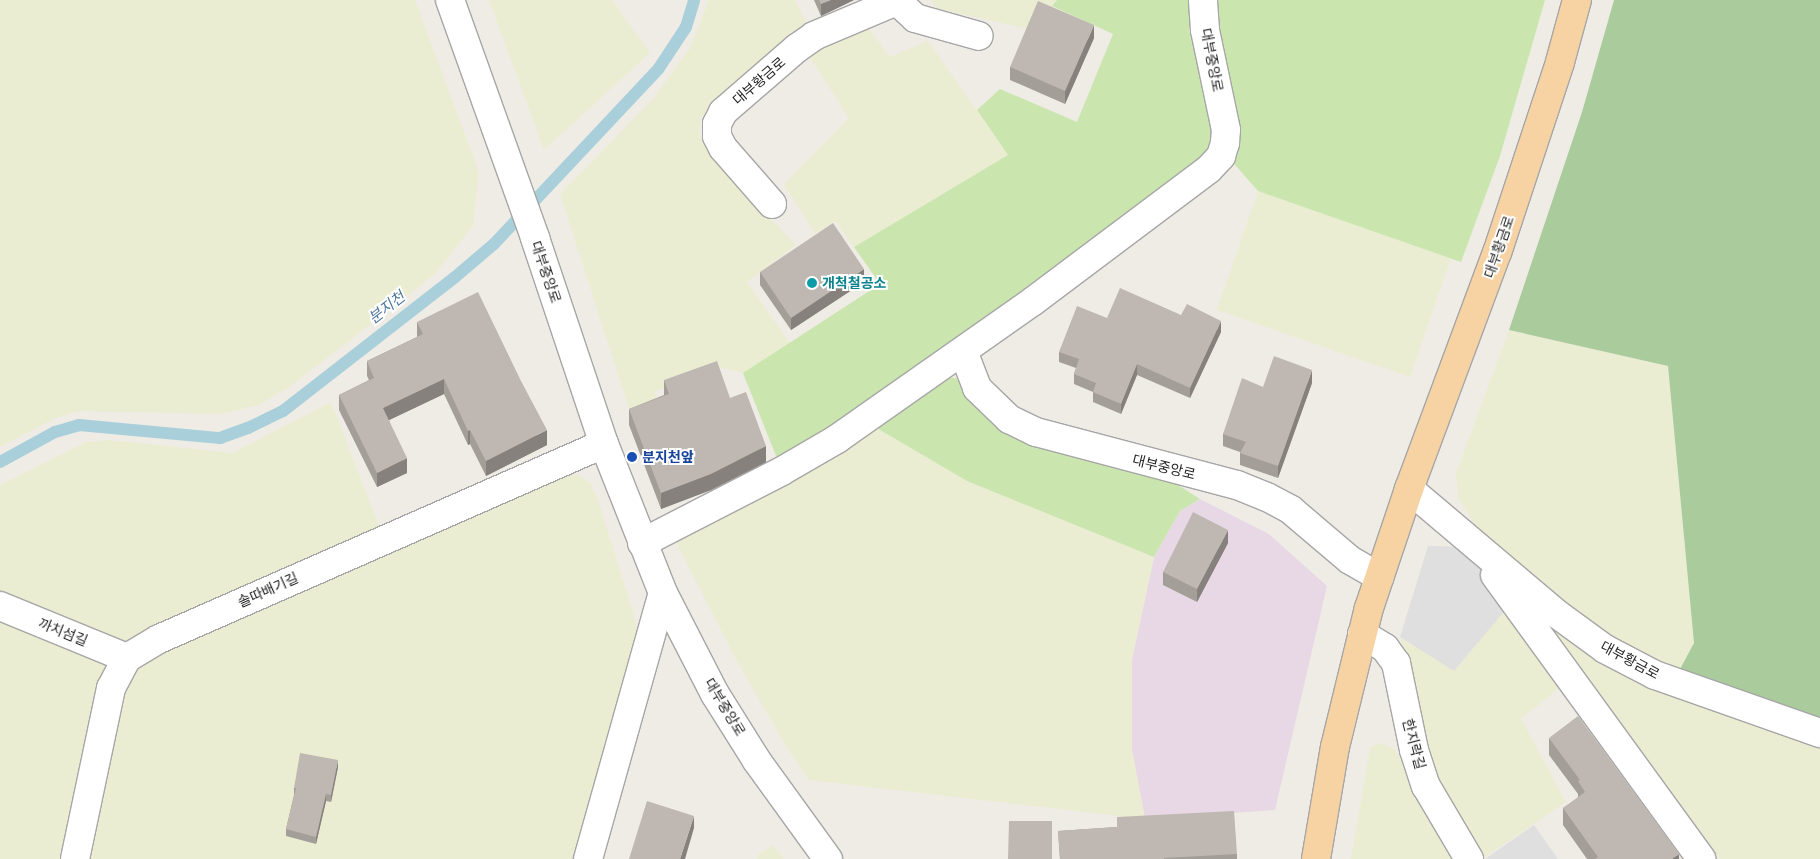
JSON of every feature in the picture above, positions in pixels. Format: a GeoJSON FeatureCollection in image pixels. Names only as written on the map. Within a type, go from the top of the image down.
{"type":"FeatureCollection","features":[{"type":"Feature","properties":{"kind":"main road","name":"대부황금로"},"geometry":{"type":"LineString","coordinates":[[1316,859],[1335,747],[1362,634],[1409,489],[1498,253],[1560,62],[1578,0]]}},
{"type":"Feature","properties":{"kind":"street","name":"대부중앙로"},"geometry":{"type":"LineString","coordinates":[[450,0],[604,444],[663,593],[715,694],[757,761],[828,859]]}},
{"type":"Feature","properties":{"kind":"street","name":"대부중앙로"},"geometry":{"type":"LineString","coordinates":[[642,543],[782,471],[837,440],[963,351],[1209,169],[1221,156],[1226,130],[1205,30],[1203,0]]}},
{"type":"Feature","properties":{"kind":"street","name":"대부황금로"},"geometry":{"type":"LineString","coordinates":[[772,204],[723,148],[717,136],[717,124],[723,112],[797,48],[814,36],[898,1],[915,18],[979,36]]}},
{"type":"Feature","properties":{"kind":"street","name":"대부중앙로"},"geometry":{"type":"LineString","coordinates":[[963,351],[977,388],[1009,419],[1036,432],[1237,485],[1267,497],[1292,510],[1350,560],[1380,576]]}},
{"type":"Feature","properties":{"kind":"street","name":"솔따배기길"},"geometry":{"type":"LineString","coordinates":[[75,859],[111,688],[127,658],[159,638],[604,444]]}},
{"type":"Feature","properties":{"kind":"street","name":"대부황금로"},"geometry":{"type":"LineString","coordinates":[[1409,489],[1558,614],[1605,648],[1655,676],[1820,732]]}},
{"type":"Feature","properties":{"kind":"street","name":"대부황금로"},"geometry":{"type":"LineString","coordinates":[[1468,537],[1701,859]]}},
{"type":"Feature","properties":{"kind":"street"},"geometry":{"type":"LineString","coordinates":[[588,859],[663,593]]}},
{"type":"Feature","properties":{"kind":"street","name":"까치섬길"},"geometry":{"type":"LineString","coordinates":[[0,606],[127,658]]}},
{"type":"Feature","properties":{"kind":"street","name":"한지락길"},"geometry":{"type":"LineString","coordinates":[[1362,634],[1385,648],[1396,663],[1414,750],[1426,786],[1469,859]]}},
{"type":"Feature","properties":{"kind":"shaded area"},"geometry":{"type":"Polygon","coordinates":[[[1200,499],[1269,534],[1327,586],[1275,810],[1145,819],[1132,750],[1132,659],[1154,557],[1180,511],[1200,499]]]}},
{"type":"Feature","properties":{"kind":"shaded area"},"geometry":{"type":"Polygon","coordinates":[[[1428,546],[1464,547],[1507,608],[1454,671],[1400,637],[1428,546]]]}},
{"type":"Feature","properties":{"kind":"shaded area"},"geometry":{"type":"Polygon","coordinates":[[[1534,825],[1558,859],[1485,859],[1534,825]]]}},
{"type":"Feature","properties":{"kind":"green space"},"geometry":{"type":"Polygon","coordinates":[[[0,0],[415,0],[479,172],[473,226],[435,274],[291,386],[259,405],[220,414],[78,411],[56,418],[0,447],[0,0]]]}},
{"type":"Feature","properties":{"kind":"green space"},"geometry":{"type":"Polygon","coordinates":[[[489,0],[612,0],[650,53],[544,150],[489,0]]]}},
{"type":"Feature","properties":{"kind":"green space"},"geometry":{"type":"Polygon","coordinates":[[[709,0],[795,0],[808,26],[701,117],[699,130],[704,145],[713,159],[796,245],[747,282],[790,343],[743,373],[722,368],[655,391],[658,410],[632,418],[560,194],[653,99],[690,48],[709,0]]]}},
{"type":"Feature","properties":{"kind":"green space"},"geometry":{"type":"Polygon","coordinates":[[[931,0],[1057,0],[1052,6],[1038,14],[1032,30],[938,9],[931,0]]]}},
{"type":"Feature","properties":{"kind":"green space"},"geometry":{"type":"Polygon","coordinates":[[[1057,0],[1189,0],[1189,30],[1215,126],[1213,144],[1203,156],[955,340],[778,461],[743,373],[880,284],[854,247],[1008,155],[977,110],[1000,89],[1077,122],[1113,34],[1052,6],[1057,0]]]}},
{"type":"Feature","properties":{"kind":"green space"},"geometry":{"type":"Polygon","coordinates":[[[1212,0],[1545,0],[1500,156],[1461,262],[1258,191],[1229,158],[1212,0]]]}},
{"type":"Feature","properties":{"kind":"green space"},"geometry":{"type":"Polygon","coordinates":[[[1614,0],[1820,0],[1820,721],[1679,671],[1694,643],[1668,366],[1509,330],[1582,112],[1614,0]]]}},
{"type":"Feature","properties":{"kind":"green space"},"geometry":{"type":"Polygon","coordinates":[[[869,29],[890,57],[928,41],[1008,155],[854,247],[835,221],[815,234],[784,184],[849,118],[808,55],[869,29]]]}},
{"type":"Feature","properties":{"kind":"green space"},"geometry":{"type":"Polygon","coordinates":[[[1258,191],[1451,258],[1410,377],[1217,310],[1258,191]]]}},
{"type":"Feature","properties":{"kind":"green space"},"geometry":{"type":"Polygon","coordinates":[[[1509,330],[1668,366],[1694,643],[1679,671],[1648,659],[1589,625],[1516,569],[1476,527],[1458,497],[1456,473],[1509,330]]]}},
{"type":"Feature","properties":{"kind":"green space"},"geometry":{"type":"Polygon","coordinates":[[[941,377],[956,378],[981,409],[1164,476],[1200,499],[1180,511],[1154,557],[967,481],[875,427],[941,377]]]}},
{"type":"Feature","properties":{"kind":"green space"},"geometry":{"type":"Polygon","coordinates":[[[331,402],[380,528],[138,639],[125,642],[110,639],[0,593],[0,485],[86,442],[109,440],[233,453],[331,402]]]}},
{"type":"Feature","properties":{"kind":"green space"},"geometry":{"type":"Polygon","coordinates":[[[875,427],[967,481],[1154,557],[1132,659],[1132,750],[1145,819],[809,780],[787,748],[739,665],[676,542],[802,472],[875,427]]]}},
{"type":"Feature","properties":{"kind":"green space"},"geometry":{"type":"Polygon","coordinates":[[[568,474],[580,476],[591,484],[597,497],[636,622],[636,649],[576,859],[86,859],[121,688],[132,671],[152,657],[568,474]]]}},
{"type":"Feature","properties":{"kind":"green space"},"geometry":{"type":"Polygon","coordinates":[[[1507,608],[1562,686],[1521,719],[1566,802],[1482,859],[1434,776],[1419,722],[1411,671],[1400,637],[1454,671],[1507,608]]]}},
{"type":"Feature","properties":{"kind":"green space"},"geometry":{"type":"Polygon","coordinates":[[[0,617],[105,664],[107,676],[63,859],[0,859],[0,617]]]}},
{"type":"Feature","properties":{"kind":"green space"},"geometry":{"type":"Polygon","coordinates":[[[1555,631],[1616,670],[1697,706],[1820,745],[1820,859],[1720,859],[1555,631]]]}},
{"type":"Feature","properties":{"kind":"green space"},"geometry":{"type":"Polygon","coordinates":[[[1380,743],[1394,749],[1406,766],[1460,859],[1351,859],[1370,748],[1380,743]]]}},
{"type":"Feature","properties":{"kind":"green space"},"geometry":{"type":"Polygon","coordinates":[[[773,845],[784,859],[757,859],[758,855],[773,845]]]}},
{"type":"Feature","properties":{"kind":"building"},"geometry":{"type":"Polygon","coordinates":[[[819,0],[831,0],[821,4],[819,0]]]}},
{"type":"Feature","properties":{"kind":"building"},"geometry":{"type":"Polygon","coordinates":[[[1038,1],[1094,25],[1065,91],[1010,67],[1038,1]]]}},
{"type":"Feature","properties":{"kind":"building","name":"개척철공소"},"geometry":{"type":"Polygon","coordinates":[[[833,223],[864,269],[791,318],[760,272],[833,223]]]}},
{"type":"Feature","properties":{"kind":"building"},"geometry":{"type":"Polygon","coordinates":[[[1120,288],[1181,315],[1187,304],[1221,321],[1190,388],[1137,364],[1121,404],[1093,392],[1096,383],[1074,374],[1079,359],[1059,352],[1077,306],[1107,318],[1120,288]]]}},
{"type":"Feature","properties":{"kind":"building"},"geometry":{"type":"Polygon","coordinates":[[[478,292],[547,430],[486,461],[470,430],[468,431],[444,379],[383,408],[407,458],[377,473],[339,395],[374,378],[367,361],[423,334],[417,322],[478,292]]]}},
{"type":"Feature","properties":{"kind":"building"},"geometry":{"type":"Polygon","coordinates":[[[1274,356],[1312,370],[1278,466],[1240,453],[1246,442],[1223,434],[1242,378],[1263,387],[1274,356]]]}},
{"type":"Feature","properties":{"kind":"building"},"geometry":{"type":"Polygon","coordinates":[[[717,361],[730,398],[746,392],[766,446],[711,474],[661,493],[629,409],[669,394],[664,380],[717,361]]]}},
{"type":"Feature","properties":{"kind":"building"},"geometry":{"type":"Polygon","coordinates":[[[1193,512],[1228,530],[1197,589],[1163,572],[1193,512]]]}},
{"type":"Feature","properties":{"kind":"building"},"geometry":{"type":"Polygon","coordinates":[[[1578,716],[1679,854],[1672,859],[1595,859],[1598,857],[1563,808],[1585,792],[1578,781],[1580,780],[1549,738],[1578,716]]]}},
{"type":"Feature","properties":{"kind":"building"},"geometry":{"type":"Polygon","coordinates":[[[300,753],[338,760],[331,795],[326,794],[316,837],[286,829],[296,788],[294,788],[300,753]]]}},
{"type":"Feature","properties":{"kind":"building"},"geometry":{"type":"Polygon","coordinates":[[[647,801],[694,816],[680,859],[629,859],[647,801]]]}},
{"type":"Feature","properties":{"kind":"building"},"geometry":{"type":"Polygon","coordinates":[[[1234,811],[1237,854],[1164,859],[1060,859],[1058,831],[1117,827],[1117,817],[1234,811]]]}},
{"type":"Feature","properties":{"kind":"building"},"geometry":{"type":"Polygon","coordinates":[[[1009,821],[1052,821],[1052,859],[1008,859],[1009,821]]]}},
{"type":"Feature","properties":{"kind":"waterway","name":"분지천"},"geometry":{"type":"LineString","coordinates":[[0,462],[55,432],[79,425],[220,438],[248,428],[283,411],[454,278],[494,244],[659,68],[686,27],[694,0]]}},
{"type":"Feature","properties":{"kind":"place","name":"개척철공소"},"geometry":{"type":"Point","coordinates":[812,283]}},
{"type":"Feature","properties":{"kind":"place","name":"분지천앞"},"geometry":{"type":"Point","coordinates":[632,457]}}]}
